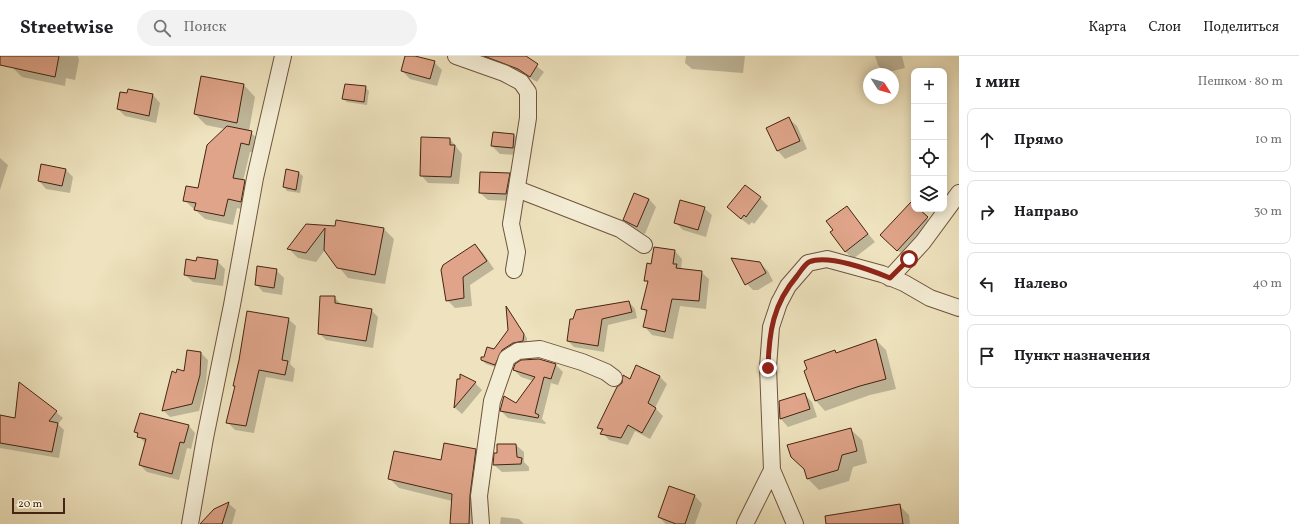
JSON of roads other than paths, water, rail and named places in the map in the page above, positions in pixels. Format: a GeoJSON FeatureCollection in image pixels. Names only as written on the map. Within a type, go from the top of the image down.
{"type":"FeatureCollection","features":[{"type":"Feature","properties":{"kind":"street"},"geometry":{"type":"LineString","coordinates":[[190,524],[255,178],[283,56]]}},
{"type":"Feature","properties":{"kind":"street"},"geometry":{"type":"LineString","coordinates":[[456,56],[504,73],[521,82],[528,92],[528,118],[511,224],[517,252],[514,270]]}},
{"type":"Feature","properties":{"kind":"street"},"geometry":{"type":"LineString","coordinates":[[517,189],[620,229],[644,244]]}},
{"type":"Feature","properties":{"kind":"street"},"geometry":{"type":"LineString","coordinates":[[890,278],[924,242],[959,192]]}},
{"type":"Feature","properties":{"kind":"street"},"geometry":{"type":"LineString","coordinates":[[795,524],[772,470],[768,344],[771,327],[779,303],[788,286],[808,262],[827,259],[904,283],[930,298],[959,308]]}},
{"type":"Feature","properties":{"kind":"street"},"geometry":{"type":"LineString","coordinates":[[481,524],[479,496],[492,401],[506,358],[518,351],[540,349],[582,362],[606,372],[614,378]]}},
{"type":"Feature","properties":{"kind":"street"},"geometry":{"type":"LineString","coordinates":[[745,524],[772,470]]}}]}
